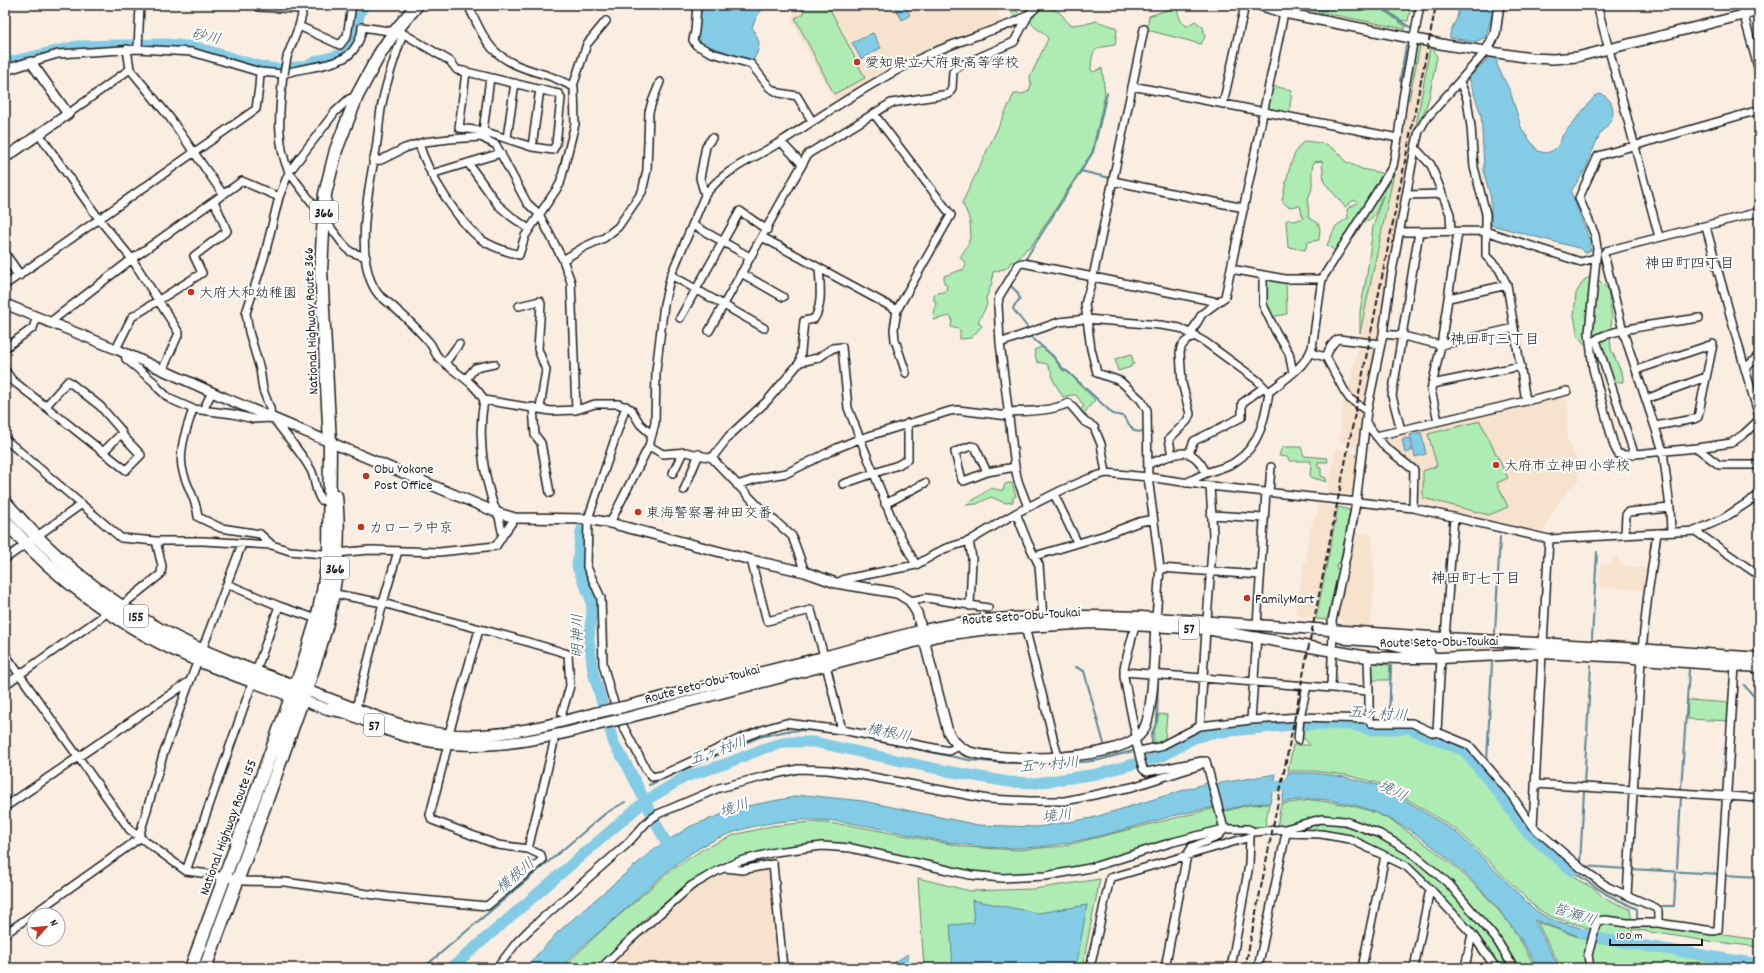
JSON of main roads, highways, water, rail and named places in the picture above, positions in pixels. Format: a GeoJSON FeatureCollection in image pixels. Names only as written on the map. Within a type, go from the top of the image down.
{"type":"FeatureCollection","features":[{"type":"Feature","properties":{"kind":"highway","name":"National Highway Route 366"},"geometry":{"type":"LineString","coordinates":[[333,554],[329,501],[330,443],[321,270],[326,194],[336,150],[357,96],[379,55],[417,5]]}},
{"type":"Feature","properties":{"kind":"highway","name":"National Highway Route 366"},"geometry":{"type":"LineString","coordinates":[[298,693],[312,673],[327,622],[328,592],[338,513],[330,443]]}},
{"type":"Feature","properties":{"kind":"highway","name":"155"},"geometry":{"type":"LineString","coordinates":[[5,502],[37,536],[89,584],[121,606],[200,655]]}},
{"type":"Feature","properties":{"kind":"highway","name":"155"},"geometry":{"type":"LineString","coordinates":[[5,520],[27,544],[85,594],[156,640],[200,655],[298,693]]}},
{"type":"Feature","properties":{"kind":"highway","name":"National Highway Route 366"},"geometry":{"type":"LineString","coordinates":[[298,693],[317,619],[328,592]]}},
{"type":"Feature","properties":{"kind":"highway","name":"National Highway Route 155"},"geometry":{"type":"LineString","coordinates":[[191,968],[224,877],[298,693]]}},
{"type":"Feature","properties":{"kind":"highway","name":"National Highway Route 155"},"geometry":{"type":"LineString","coordinates":[[205,968],[238,880],[298,693]]}},
{"type":"Feature","properties":{"kind":"main road","name":"Route Seto-Obu-Toukai"},"geometry":{"type":"LineString","coordinates":[[298,693],[327,709],[347,713],[403,736],[448,744],[489,744],[524,741],[562,734],[626,718],[825,661],[920,630],[974,621],[1102,615],[1156,622],[1206,625],[1257,625],[1445,638],[1543,648],[1642,655],[1758,660]]}},
{"type":"Feature","properties":{"kind":"main road","name":"Route Seto-Obu-Toukai"},"geometry":{"type":"LineString","coordinates":[[298,693],[356,708],[404,726],[425,731],[477,734],[519,731],[937,636],[980,630],[1025,627],[1092,623],[1135,626],[1156,622]]}},
{"type":"Feature","properties":{"kind":"main road","name":"Route Seto-Obu-Toukai"},"geometry":{"type":"LineString","coordinates":[[1206,625],[1368,657],[1441,658],[1543,648]]}},
{"type":"Feature","properties":{"kind":"main road","name":"57"},"geometry":{"type":"LineString","coordinates":[[1333,630],[1336,636],[1375,641],[1416,651],[1455,652],[1470,656]]}},
{"type":"Feature","properties":{"kind":"main road","name":"Route Seto-Obu-Toukai"},"geometry":{"type":"LineString","coordinates":[[1642,655],[1735,666],[1758,660]]}},
{"type":"Feature","properties":{"kind":"water"},"geometry":{"type":"Polygon","coordinates":[[[702,5],[770,5],[761,11],[752,27],[759,44],[758,51],[753,61],[699,43],[697,39],[702,5]]]}},
{"type":"Feature","properties":{"kind":"water"},"geometry":{"type":"Polygon","coordinates":[[[894,5],[905,5],[910,15],[902,20],[894,5]]]}},
{"type":"Feature","properties":{"kind":"water"},"geometry":{"type":"Polygon","coordinates":[[[1297,5],[1327,5],[1326,11],[1297,5]]]}},
{"type":"Feature","properties":{"kind":"water"},"geometry":{"type":"Polygon","coordinates":[[[1466,5],[1494,6],[1486,37],[1475,42],[1450,38],[1451,31],[1457,18],[1458,10],[1465,8],[1466,5]]]}},
{"type":"Feature","properties":{"kind":"water"},"geometry":{"type":"Polygon","coordinates":[[[873,33],[881,48],[861,59],[852,43],[873,33]]]}},
{"type":"Feature","properties":{"kind":"water"},"geometry":{"type":"Polygon","coordinates":[[[1490,56],[1494,56],[1497,61],[1497,65],[1510,91],[1522,130],[1538,151],[1550,152],[1554,150],[1559,144],[1562,136],[1595,96],[1600,94],[1603,95],[1608,98],[1611,103],[1613,109],[1612,119],[1599,136],[1586,168],[1571,192],[1591,244],[1589,246],[1591,250],[1585,253],[1582,249],[1491,225],[1491,199],[1483,169],[1481,115],[1469,78],[1490,56]]]}},
{"type":"Feature","properties":{"kind":"water"},"geometry":{"type":"Polygon","coordinates":[[[1421,432],[1426,454],[1415,457],[1410,435],[1421,432]]]}},
{"type":"Feature","properties":{"kind":"water"},"geometry":{"type":"Polygon","coordinates":[[[1409,438],[1412,451],[1405,453],[1402,439],[1409,438]]]}},
{"type":"Feature","properties":{"kind":"water"},"geometry":{"type":"Polygon","coordinates":[[[1288,773],[1312,773],[1345,777],[1385,787],[1457,833],[1535,910],[1550,919],[1591,931],[1589,940],[1534,920],[1559,968],[1537,968],[1524,943],[1506,918],[1483,892],[1431,845],[1404,827],[1376,812],[1349,804],[1317,799],[1282,802],[1288,773]]]}},
{"type":"Feature","properties":{"kind":"water"},"geometry":{"type":"Polygon","coordinates":[[[1276,774],[1270,803],[1249,804],[1221,811],[1215,784],[1276,774]]]}},
{"type":"Feature","properties":{"kind":"water"},"geometry":{"type":"Polygon","coordinates":[[[1207,783],[1214,807],[1177,815],[1088,839],[1036,847],[998,848],[976,846],[934,840],[850,823],[831,821],[793,820],[754,826],[718,838],[690,854],[660,878],[560,968],[525,968],[558,932],[654,849],[691,826],[742,807],[805,795],[863,801],[978,825],[1037,827],[1092,818],[1207,783]]]}},
{"type":"Feature","properties":{"kind":"water"},"geometry":{"type":"Polygon","coordinates":[[[972,900],[1038,913],[1087,905],[1076,968],[953,968],[950,925],[974,923],[972,900]]]}},
{"type":"Feature","properties":{"kind":"water"},"geometry":{"type":"Polygon","coordinates":[[[908,954],[909,968],[886,968],[908,954]]]}},
{"type":"Feature","properties":{"kind":"waterway","name":"砂川"},"geometry":{"type":"LineString","coordinates":[[5,63],[77,46],[166,44],[196,47],[262,67],[279,69],[306,66],[317,61],[343,54],[355,39],[359,15],[364,5]]}},
{"type":"Feature","properties":{"kind":"waterway"},"geometry":{"type":"LineString","coordinates":[[1376,5],[1410,27]]}},
{"type":"Feature","properties":{"kind":"waterway"},"geometry":{"type":"LineString","coordinates":[[1400,81],[1406,46]]}},
{"type":"Feature","properties":{"kind":"waterway"},"geometry":{"type":"LineString","coordinates":[[1025,260],[1093,152],[1107,93]]}},
{"type":"Feature","properties":{"kind":"waterway"},"geometry":{"type":"LineString","coordinates":[[1081,171],[1110,178]]}},
{"type":"Feature","properties":{"kind":"waterway"},"geometry":{"type":"LineString","coordinates":[[1010,285],[1017,292],[1020,299],[1013,309],[1028,328]]}},
{"type":"Feature","properties":{"kind":"waterway"},"geometry":{"type":"LineString","coordinates":[[1030,336],[1053,356],[1064,370],[1067,371],[1113,414],[1123,416],[1134,431],[1142,432]]}},
{"type":"Feature","properties":{"kind":"waterway","name":"明神川"},"geometry":{"type":"LineString","coordinates":[[589,513],[581,532],[577,566],[590,597],[592,610],[589,639],[593,672],[614,744],[628,767],[672,853]]}},
{"type":"Feature","properties":{"kind":"waterway"},"geometry":{"type":"LineString","coordinates":[[1495,633],[1500,537]]}},
{"type":"Feature","properties":{"kind":"waterway"},"geometry":{"type":"LineString","coordinates":[[1592,638],[1597,552]]}},
{"type":"Feature","properties":{"kind":"waterway","name":"横根川"},"geometry":{"type":"LineString","coordinates":[[1159,649],[1159,670]]}},
{"type":"Feature","properties":{"kind":"waterway"},"geometry":{"type":"LineString","coordinates":[[1487,761],[1492,663]]}},
{"type":"Feature","properties":{"kind":"waterway"},"geometry":{"type":"LineString","coordinates":[[1584,784],[1591,665]]}},
{"type":"Feature","properties":{"kind":"waterway"},"geometry":{"type":"LineString","coordinates":[[1389,719],[1391,666]]}},
{"type":"Feature","properties":{"kind":"waterway"},"geometry":{"type":"LineString","coordinates":[[1076,667],[1084,671],[1104,744]]}},
{"type":"Feature","properties":{"kind":"waterway"},"geometry":{"type":"LineString","coordinates":[[1681,790],[1689,670]]}},
{"type":"Feature","properties":{"kind":"waterway","name":"横根川"},"geometry":{"type":"LineString","coordinates":[[1153,746],[1151,736],[1157,721],[1158,681]]}},
{"type":"Feature","properties":{"kind":"waterway"},"geometry":{"type":"LineString","coordinates":[[1744,685],[1759,702]]}},
{"type":"Feature","properties":{"kind":"waterway","name":"五ヶ村川"},"geometry":{"type":"LineString","coordinates":[[451,968],[645,801],[685,777],[725,764],[765,748],[786,742],[814,742],[947,771],[1009,782],[1036,783],[1097,774],[1163,756],[1192,739],[1211,733],[1303,724],[1352,725],[1371,730],[1408,728],[1464,751],[1499,793],[1525,830],[1572,871]]}},
{"type":"Feature","properties":{"kind":"waterway","name":"横根川"},"geometry":{"type":"LineString","coordinates":[[649,785],[759,737],[787,731],[806,730],[844,734],[969,760],[1005,763],[1084,762],[1099,760],[1133,751]]}},
{"type":"Feature","properties":{"kind":"waterway","name":"五ヶ村川"},"geometry":{"type":"LineString","coordinates":[[1478,768],[1482,765]]}},
{"type":"Feature","properties":{"kind":"waterway","name":"境川"},"geometry":{"type":"LineString","coordinates":[[1259,787],[1300,785]]}},
{"type":"Feature","properties":{"kind":"waterway"},"geometry":{"type":"LineString","coordinates":[[1580,864],[1584,791]]}},
{"type":"Feature","properties":{"kind":"waterway"},"geometry":{"type":"LineString","coordinates":[[1677,868],[1681,797]]}},
{"type":"Feature","properties":{"kind":"waterway","name":"横根川"},"geometry":{"type":"LineString","coordinates":[[421,968],[429,963],[606,813],[625,802]]}},
{"type":"Feature","properties":{"kind":"waterway"},"geometry":{"type":"LineString","coordinates":[[1583,866],[1626,869]]}},
{"type":"Feature","properties":{"kind":"waterway","name":"五ヶ村川"},"geometry":{"type":"LineString","coordinates":[[1578,867],[1572,871],[1606,894],[1637,909],[1637,920]]}},
{"type":"Feature","properties":{"kind":"waterway"},"geometry":{"type":"LineString","coordinates":[[1630,869],[1720,874]]}},
{"type":"Feature","properties":{"kind":"waterway"},"geometry":{"type":"LineString","coordinates":[[1660,908],[1662,906],[1674,906],[1676,872]]}},
{"type":"Feature","properties":{"kind":"waterway"},"geometry":{"type":"LineString","coordinates":[[1724,875],[1759,877]]}},
{"type":"Feature","properties":{"kind":"waterway","name":"皆瀬川"},"geometry":{"type":"LineString","coordinates":[[1582,933],[1602,939],[1759,964]]}},
{"type":"Feature","properties":{"kind":"railway"},"geometry":{"type":"LineString","coordinates":[[1245,968],[1436,5]]}},
{"type":"Feature","properties":{"kind":"place","name":"愛知県立大府東高等学校"},"geometry":{"type":"Point","coordinates":[857,62]}},
{"type":"Feature","properties":{"kind":"place","name":"大府大和幼稚園"},"geometry":{"type":"Point","coordinates":[191,292]}},
{"type":"Feature","properties":{"kind":"place","name":"大府市立神田小学校"},"geometry":{"type":"Point","coordinates":[1496,465]}},
{"type":"Feature","properties":{"kind":"place","name":"Obu Yokone Post Office"},"geometry":{"type":"Point","coordinates":[366,476]}},
{"type":"Feature","properties":{"kind":"place","name":"東海警察署神田交番"},"geometry":{"type":"Point","coordinates":[638,512]}},
{"type":"Feature","properties":{"kind":"place","name":"カローラ中京"},"geometry":{"type":"Point","coordinates":[361,527]}},
{"type":"Feature","properties":{"kind":"place","name":"FamilyMart"},"geometry":{"type":"Point","coordinates":[1247,598]}},
{"type":"Feature","properties":{"kind":"district","name":"神田町四丁目"},"geometry":{"type":"Point","coordinates":[1690,263]}},
{"type":"Feature","properties":{"kind":"district","name":"神田町三丁目"},"geometry":{"type":"Point","coordinates":[1495,339]}},
{"type":"Feature","properties":{"kind":"district","name":"神田町七丁目"},"geometry":{"type":"Point","coordinates":[1476,578]}}]}
